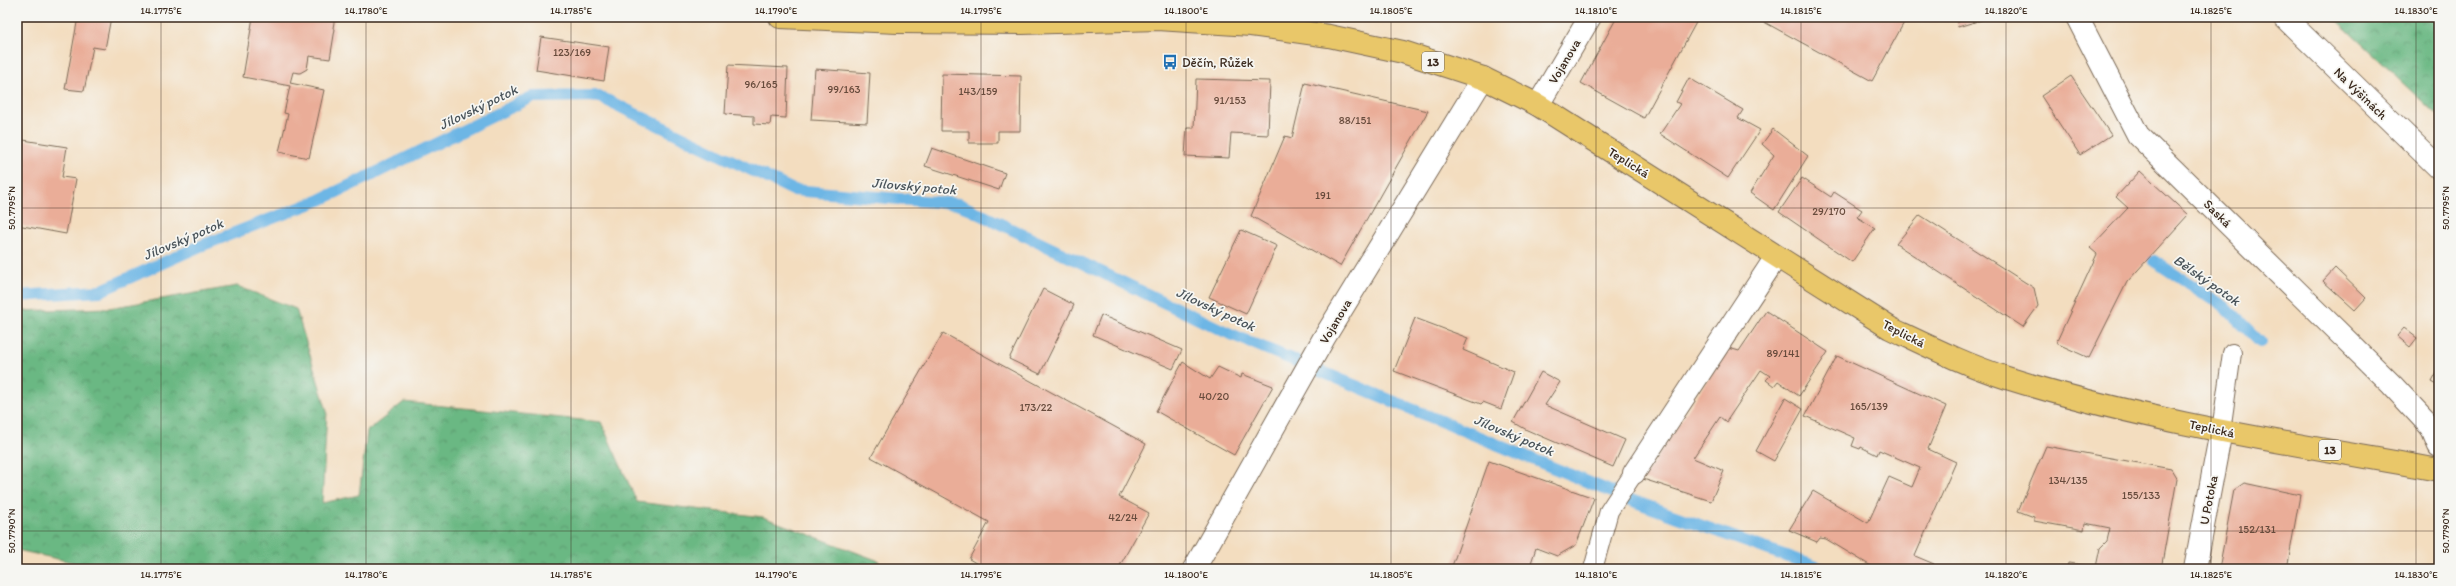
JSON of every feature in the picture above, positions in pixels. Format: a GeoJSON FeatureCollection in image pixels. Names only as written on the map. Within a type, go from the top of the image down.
{"type":"FeatureCollection","features":[{"type":"Feature","properties":{"kind":"main road","name":"Teplická"},"geometry":{"type":"LineString","coordinates":[[780,17],[890,22],[1022,23],[1158,19],[1250,25],[1329,36],[1403,52],[1482,78],[1538,105],[1890,328],[1951,357],[2006,378],[2221,431],[2439,470]]}},
{"type":"Feature","properties":{"kind":"street","name":"Vojanova"},"geometry":{"type":"LineString","coordinates":[[1538,105],[1590,17]]}},
{"type":"Feature","properties":{"kind":"street","name":"Saská"},"geometry":{"type":"LineString","coordinates":[[2077,17],[2138,134],[2392,385],[2431,427],[2439,446]]}},
{"type":"Feature","properties":{"kind":"street","name":"Na Výšinách"},"geometry":{"type":"LineString","coordinates":[[2284,17],[2439,168]]}},
{"type":"Feature","properties":{"kind":"street","name":"Vojanova"},"geometry":{"type":"LineString","coordinates":[[1194,569],[1324,338],[1482,78]]}},
{"type":"Feature","properties":{"kind":"street"},"geometry":{"type":"LineString","coordinates":[[1634,473],[1776,257]]}},
{"type":"Feature","properties":{"kind":"street","name":"U Potoka"},"geometry":{"type":"LineString","coordinates":[[2195,569],[2221,431]]}},
{"type":"Feature","properties":{"kind":"lane"},"geometry":{"type":"LineString","coordinates":[[2221,431],[2232,353]]}},
{"type":"Feature","properties":{"kind":"lane"},"geometry":{"type":"LineString","coordinates":[[1593,569],[1609,511],[1634,473]]}},
{"type":"Feature","properties":{"kind":"green space"},"geometry":{"type":"Polygon","coordinates":[[[2333,17],[2439,17],[2439,116],[2333,17]]]}},
{"type":"Feature","properties":{"kind":"green space"},"geometry":{"type":"Polygon","coordinates":[[[237,286],[296,309],[327,411],[322,503],[359,495],[367,431],[404,402],[601,422],[637,502],[763,517],[879,561],[876,569],[103,569],[17,550],[17,311],[109,308],[237,286]]]}},
{"type":"Feature","properties":{"kind":"building"},"geometry":{"type":"Polygon","coordinates":[[[78,17],[111,17],[105,49],[93,47],[84,91],[65,89],[78,17]]]}},
{"type":"Feature","properties":{"kind":"building"},"geometry":{"type":"Polygon","coordinates":[[[253,17],[335,17],[333,28],[335,29],[330,59],[309,56],[307,69],[300,73],[293,72],[290,83],[324,90],[309,158],[279,152],[288,114],[284,113],[290,86],[243,77],[253,17]]]}},
{"type":"Feature","properties":{"kind":"building"},"geometry":{"type":"Polygon","coordinates":[[[1617,17],[1699,17],[1644,118],[1581,83],[1617,17]]]}},
{"type":"Feature","properties":{"kind":"building"},"geometry":{"type":"Polygon","coordinates":[[[1755,17],[1907,17],[1872,81],[1755,17]]]}},
{"type":"Feature","properties":{"kind":"building"},"geometry":{"type":"Polygon","coordinates":[[[1956,17],[1991,17],[1958,27],[1956,17]]]}},
{"type":"Feature","properties":{"kind":"building"},"geometry":{"type":"Polygon","coordinates":[[[541,37],[609,47],[604,81],[536,70],[541,37]]]}},
{"type":"Feature","properties":{"kind":"building"},"geometry":{"type":"Polygon","coordinates":[[[728,65],[788,68],[786,118],[771,117],[770,125],[754,124],[754,116],[725,114],[728,65]]]}},
{"type":"Feature","properties":{"kind":"building"},"geometry":{"type":"Polygon","coordinates":[[[815,69],[870,73],[867,123],[811,120],[815,69]]]}},
{"type":"Feature","properties":{"kind":"building"},"geometry":{"type":"Polygon","coordinates":[[[942,74],[1021,76],[1020,131],[998,131],[998,143],[969,143],[969,131],[941,131],[942,74]]]}},
{"type":"Feature","properties":{"kind":"building"},"geometry":{"type":"Polygon","coordinates":[[[2071,76],[2111,135],[2080,155],[2041,96],[2071,76]]]}},
{"type":"Feature","properties":{"kind":"building"},"geometry":{"type":"Polygon","coordinates":[[[1689,78],[1743,110],[1738,118],[1760,130],[1728,178],[1660,134],[1680,104],[1676,102],[1689,78]]]}},
{"type":"Feature","properties":{"kind":"building"},"geometry":{"type":"Polygon","coordinates":[[[1196,79],[1270,81],[1268,135],[1231,133],[1229,158],[1185,156],[1187,128],[1194,128],[1196,79]]]}},
{"type":"Feature","properties":{"kind":"building"},"geometry":{"type":"Polygon","coordinates":[[[1305,83],[1428,111],[1340,266],[1251,216],[1285,136],[1292,138],[1305,83]]]}},
{"type":"Feature","properties":{"kind":"building"},"geometry":{"type":"Polygon","coordinates":[[[1773,129],[1808,156],[1774,210],[1750,193],[1774,155],[1762,144],[1773,129]]]}},
{"type":"Feature","properties":{"kind":"building"},"geometry":{"type":"Polygon","coordinates":[[[17,139],[67,147],[62,177],[76,179],[66,234],[17,225],[17,139]]]}},
{"type":"Feature","properties":{"kind":"building"},"geometry":{"type":"Polygon","coordinates":[[[932,148],[1005,173],[999,190],[925,166],[932,148]]]}},
{"type":"Feature","properties":{"kind":"building"},"geometry":{"type":"Polygon","coordinates":[[[2140,171],[2188,215],[2127,282],[2089,358],[2056,343],[2097,254],[2090,248],[2128,208],[2116,197],[2140,171]]]}},
{"type":"Feature","properties":{"kind":"building"},"geometry":{"type":"Polygon","coordinates":[[[1802,178],[1831,197],[1834,192],[1862,210],[1857,217],[1875,228],[1852,262],[1779,212],[1802,178]]]}},
{"type":"Feature","properties":{"kind":"building"},"geometry":{"type":"Polygon","coordinates":[[[1920,215],[2034,288],[2038,306],[2023,327],[1896,244],[1920,215]]]}},
{"type":"Feature","properties":{"kind":"building"},"geometry":{"type":"Polygon","coordinates":[[[1241,230],[1277,246],[1246,314],[1209,297],[1241,230]]]}},
{"type":"Feature","properties":{"kind":"building"},"geometry":{"type":"Polygon","coordinates":[[[2335,268],[2366,298],[2355,310],[2323,281],[2335,268]]]}},
{"type":"Feature","properties":{"kind":"building"},"geometry":{"type":"Polygon","coordinates":[[[1043,289],[1074,305],[1040,374],[1009,359],[1043,289]]]}},
{"type":"Feature","properties":{"kind":"building"},"geometry":{"type":"Polygon","coordinates":[[[1766,311],[1828,352],[1799,396],[1778,381],[1774,386],[1766,380],[1770,376],[1761,370],[1726,422],[1720,417],[1693,458],[1724,471],[1711,501],[1643,479],[1729,348],[1739,351],[1766,311]]]}},
{"type":"Feature","properties":{"kind":"building"},"geometry":{"type":"Polygon","coordinates":[[[1101,315],[1182,350],[1173,369],[1093,335],[1101,315]]]}},
{"type":"Feature","properties":{"kind":"building"},"geometry":{"type":"Polygon","coordinates":[[[1415,318],[1468,338],[1463,350],[1514,372],[1501,409],[1483,402],[1481,404],[1394,371],[1415,318]]]}},
{"type":"Feature","properties":{"kind":"building"},"geometry":{"type":"Polygon","coordinates":[[[2404,328],[2417,338],[2410,347],[2397,336],[2404,328]]]}},
{"type":"Feature","properties":{"kind":"building"},"geometry":{"type":"Polygon","coordinates":[[[943,333],[1146,444],[1119,497],[1149,513],[1118,569],[986,569],[969,559],[989,522],[871,457],[943,333]]]}},
{"type":"Feature","properties":{"kind":"building"},"geometry":{"type":"Polygon","coordinates":[[[1837,356],[1946,406],[1928,449],[1956,462],[1915,556],[1934,564],[1932,569],[1876,569],[1826,539],[1820,538],[1817,542],[1789,530],[1813,491],[1868,523],[1889,477],[1912,487],[1920,468],[1879,450],[1877,455],[1861,447],[1860,449],[1852,446],[1855,438],[1805,416],[1837,356]]]}},
{"type":"Feature","properties":{"kind":"building"},"geometry":{"type":"Polygon","coordinates":[[[1183,362],[1210,379],[1218,367],[1241,378],[1242,374],[1273,386],[1234,455],[1156,411],[1183,362]]]}},
{"type":"Feature","properties":{"kind":"building"},"geometry":{"type":"Polygon","coordinates":[[[2439,369],[2439,386],[2432,382],[2439,369]]]}},
{"type":"Feature","properties":{"kind":"building"},"geometry":{"type":"Polygon","coordinates":[[[1541,372],[1560,382],[1545,405],[1625,440],[1613,467],[1527,430],[1513,422],[1541,372]]]}},
{"type":"Feature","properties":{"kind":"building"},"geometry":{"type":"Polygon","coordinates":[[[1785,398],[1803,409],[1774,461],[1756,451],[1785,398]]]}},
{"type":"Feature","properties":{"kind":"building"},"geometry":{"type":"Polygon","coordinates":[[[2046,446],[2171,469],[2177,479],[2161,569],[2067,569],[2068,563],[2096,567],[2100,548],[2107,541],[2110,528],[2085,523],[2084,530],[2034,521],[2034,517],[2018,511],[2046,446]]]}},
{"type":"Feature","properties":{"kind":"building"},"geometry":{"type":"Polygon","coordinates":[[[1489,461],[1594,498],[1576,545],[1557,556],[1536,548],[1529,569],[1451,569],[1489,461]]]}},
{"type":"Feature","properties":{"kind":"building"},"geometry":{"type":"Polygon","coordinates":[[[2244,483],[2300,495],[2287,569],[2219,569],[2234,490],[2244,483]]]}},
{"type":"Feature","properties":{"kind":"waterway","name":"Jílovský potok"},"geometry":{"type":"LineString","coordinates":[[17,296],[100,291],[198,247],[320,200],[532,97],[598,96],[793,190],[959,204],[1226,332],[1636,502],[1822,569]]}},
{"type":"Feature","properties":{"kind":"waterway","name":"Bělský potok"},"geometry":{"type":"LineString","coordinates":[[2154,261],[2225,307],[2260,342]]}},
{"type":"Feature","properties":{"kind":"place","name":"Děčín, Růžek"},"geometry":{"type":"Point","coordinates":[1170,62]}}]}
